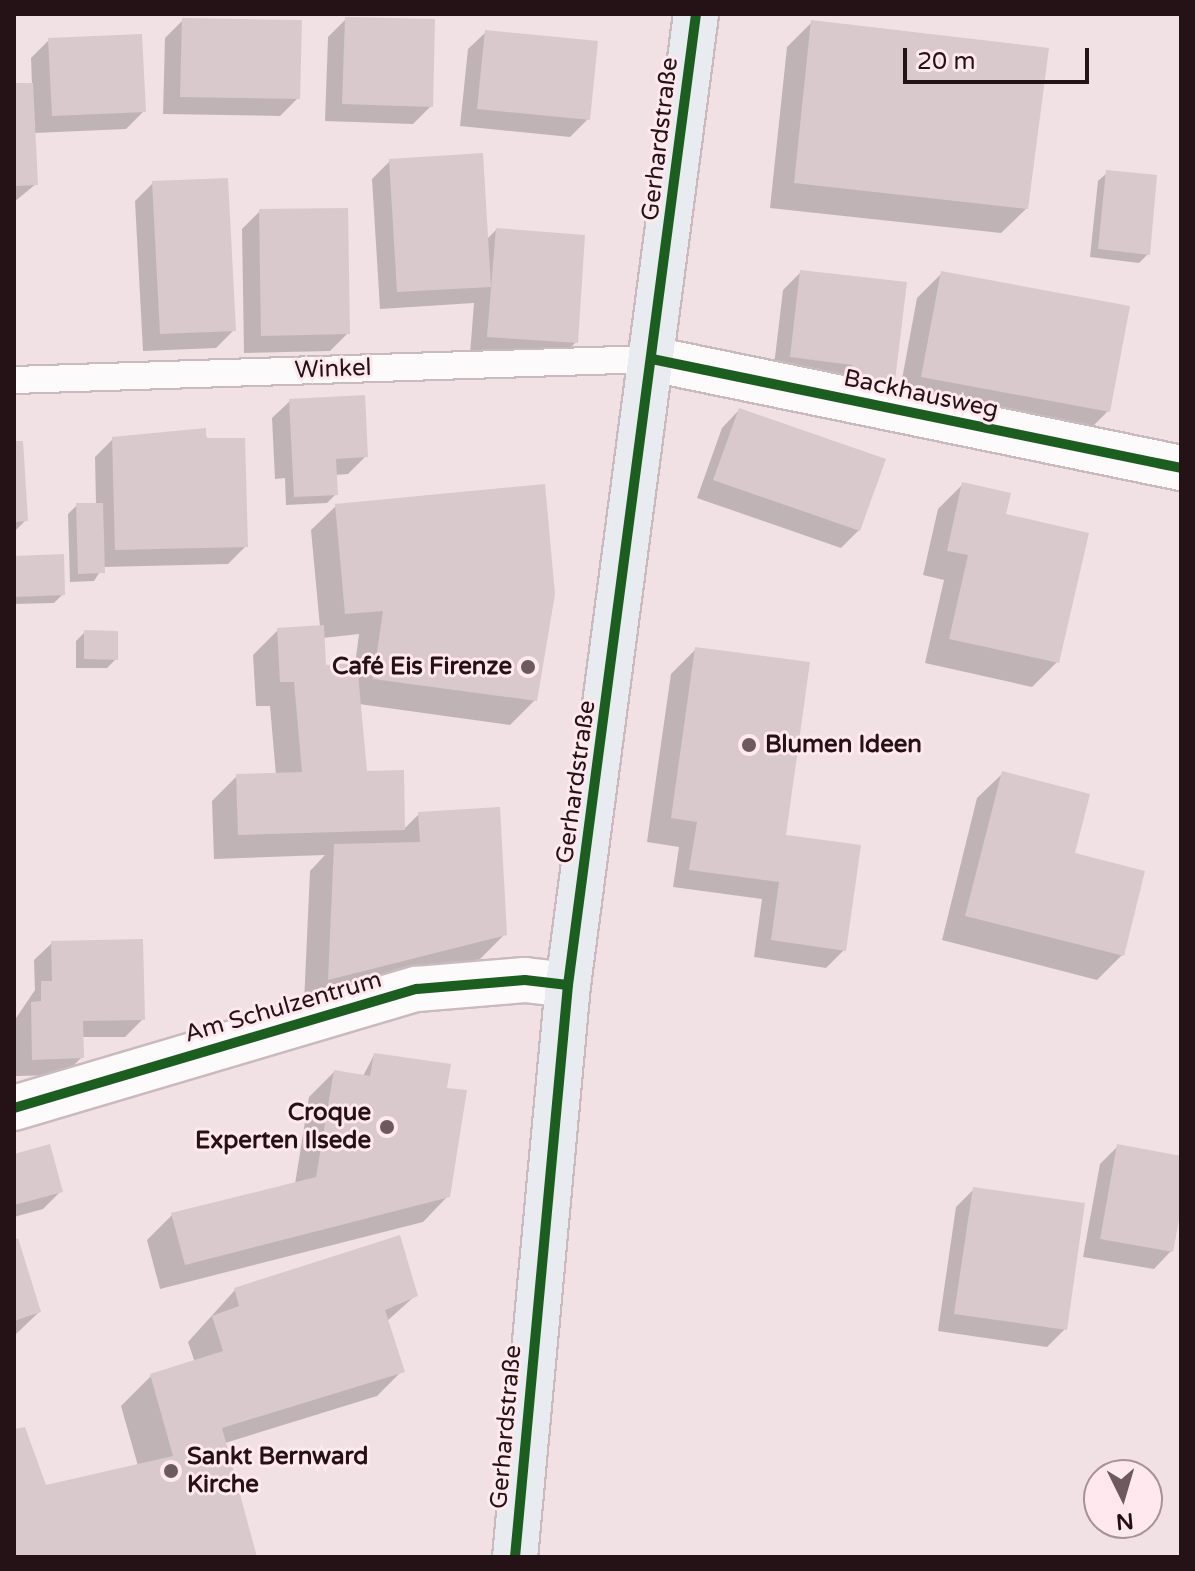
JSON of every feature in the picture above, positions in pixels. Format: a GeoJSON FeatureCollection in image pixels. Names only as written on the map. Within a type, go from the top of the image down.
{"type":"FeatureCollection","features":[{"type":"Feature","properties":{"kind":"main road","name":"Gerhardstraße"},"geometry":{"type":"LineString","coordinates":[[515,1557],[568,985],[696,14]]}},
{"type":"Feature","properties":{"kind":"street","name":"Backhausweg"},"geometry":{"type":"LineString","coordinates":[[652,359],[1181,468]]}},
{"type":"Feature","properties":{"kind":"street","name":"Am Schulzentrum"},"geometry":{"type":"LineString","coordinates":[[14,1108],[417,989],[525,980],[568,985]]}},
{"type":"Feature","properties":{"kind":"lane","name":"Winkel"},"geometry":{"type":"LineString","coordinates":[[14,380],[652,359]]}},
{"type":"Feature","properties":{"kind":"building"},"geometry":{"type":"Polygon","coordinates":[[[345,17],[435,19],[433,107],[342,104],[345,17]]]}},
{"type":"Feature","properties":{"kind":"building"},"geometry":{"type":"Polygon","coordinates":[[[182,18],[302,20],[300,99],[180,97],[182,18]]]}},
{"type":"Feature","properties":{"kind":"building"},"geometry":{"type":"Polygon","coordinates":[[[811,20],[1049,48],[1028,209],[794,183],[811,20]]]}},
{"type":"Feature","properties":{"kind":"building"},"geometry":{"type":"Polygon","coordinates":[[[485,30],[598,41],[590,120],[477,109],[485,30]]]}},
{"type":"Feature","properties":{"kind":"building"},"geometry":{"type":"Polygon","coordinates":[[[142,34],[146,112],[52,116],[48,38],[142,34]]]}},
{"type":"Feature","properties":{"kind":"building"},"geometry":{"type":"Polygon","coordinates":[[[14,83],[33,83],[38,185],[14,186],[14,83]]]}},
{"type":"Feature","properties":{"kind":"building"},"geometry":{"type":"Polygon","coordinates":[[[483,153],[491,287],[397,292],[389,159],[483,153]]]}},
{"type":"Feature","properties":{"kind":"building"},"geometry":{"type":"Polygon","coordinates":[[[1106,170],[1157,175],[1150,255],[1098,249],[1106,170]]]}},
{"type":"Feature","properties":{"kind":"building"},"geometry":{"type":"Polygon","coordinates":[[[228,178],[236,331],[160,334],[152,181],[228,178]]]}},
{"type":"Feature","properties":{"kind":"building"},"geometry":{"type":"Polygon","coordinates":[[[348,208],[350,334],[261,336],[259,209],[348,208]]]}},
{"type":"Feature","properties":{"kind":"building"},"geometry":{"type":"Polygon","coordinates":[[[496,228],[585,235],[578,343],[487,337],[496,228]]]}},
{"type":"Feature","properties":{"kind":"building"},"geometry":{"type":"Polygon","coordinates":[[[800,270],[907,282],[893,397],[849,391],[852,365],[790,357],[800,270]]]}},
{"type":"Feature","properties":{"kind":"building"},"geometry":{"type":"Polygon","coordinates":[[[941,271],[1130,306],[1110,412],[921,377],[941,271]]]}},
{"type":"Feature","properties":{"kind":"building"},"geometry":{"type":"Polygon","coordinates":[[[365,395],[368,457],[336,459],[338,495],[294,497],[289,399],[365,395]]]}},
{"type":"Feature","properties":{"kind":"building"},"geometry":{"type":"Polygon","coordinates":[[[739,408],[886,459],[860,531],[713,480],[739,408]]]}},
{"type":"Feature","properties":{"kind":"building"},"geometry":{"type":"Polygon","coordinates":[[[206,428],[206,438],[245,438],[248,547],[115,550],[112,437],[206,428]]]}},
{"type":"Feature","properties":{"kind":"building"},"geometry":{"type":"Polygon","coordinates":[[[14,441],[23,441],[28,521],[14,522],[14,441]]]}},
{"type":"Feature","properties":{"kind":"building"},"geometry":{"type":"Polygon","coordinates":[[[962,482],[1011,493],[1006,514],[1089,533],[1059,663],[949,639],[968,555],[947,551],[962,482]]]}},
{"type":"Feature","properties":{"kind":"building"},"geometry":{"type":"Polygon","coordinates":[[[545,484],[555,594],[537,701],[373,679],[383,611],[345,614],[335,504],[545,484]]]}},
{"type":"Feature","properties":{"kind":"building"},"geometry":{"type":"Polygon","coordinates":[[[76,503],[103,503],[105,573],[78,574],[76,503]]]}},
{"type":"Feature","properties":{"kind":"building"},"geometry":{"type":"Polygon","coordinates":[[[64,554],[65,595],[14,597],[14,556],[64,554]]]}},
{"type":"Feature","properties":{"kind":"building"},"geometry":{"type":"Polygon","coordinates":[[[324,625],[326,665],[357,663],[367,771],[404,770],[405,830],[238,835],[236,774],[302,772],[294,682],[280,682],[277,628],[324,625]]]}},
{"type":"Feature","properties":{"kind":"building"},"geometry":{"type":"Polygon","coordinates":[[[84,630],[118,631],[118,660],[84,659],[84,630]]]}},
{"type":"Feature","properties":{"kind":"building"},"geometry":{"type":"Polygon","coordinates":[[[695,647],[810,662],[786,835],[861,845],[846,951],[771,940],[779,882],[689,870],[697,822],[671,818],[695,647]]]}},
{"type":"Feature","properties":{"kind":"building"},"geometry":{"type":"Polygon","coordinates":[[[1002,771],[1090,794],[1075,853],[1145,871],[1124,956],[965,916],[1002,771]]]}},
{"type":"Feature","properties":{"kind":"building"},"geometry":{"type":"Polygon","coordinates":[[[500,807],[507,935],[328,980],[334,844],[420,842],[418,812],[500,807]]]}},
{"type":"Feature","properties":{"kind":"building"},"geometry":{"type":"Polygon","coordinates":[[[143,939],[145,1020],[83,1021],[84,1058],[32,1060],[31,1002],[41,1001],[41,981],[52,981],[51,941],[143,939]]]}},
{"type":"Feature","properties":{"kind":"building"},"geometry":{"type":"Polygon","coordinates":[[[374,1053],[451,1064],[447,1088],[467,1090],[450,1197],[185,1265],[171,1213],[316,1177],[334,1070],[370,1076],[374,1053]]]}},
{"type":"Feature","properties":{"kind":"building"},"geometry":{"type":"Polygon","coordinates":[[[50,1144],[63,1192],[14,1205],[14,1154],[50,1144]]]}},
{"type":"Feature","properties":{"kind":"building"},"geometry":{"type":"Polygon","coordinates":[[[1117,1144],[1181,1156],[1181,1209],[1173,1252],[1100,1239],[1117,1144]]]}},
{"type":"Feature","properties":{"kind":"building"},"geometry":{"type":"Polygon","coordinates":[[[973,1187],[1085,1203],[1067,1330],[954,1314],[973,1187]]]}},
{"type":"Feature","properties":{"kind":"building"},"geometry":{"type":"Polygon","coordinates":[[[400,1235],[418,1296],[385,1310],[405,1372],[222,1428],[257,1557],[14,1557],[14,1429],[25,1427],[46,1485],[173,1456],[150,1374],[223,1351],[212,1316],[239,1306],[234,1288],[400,1235]]]}},
{"type":"Feature","properties":{"kind":"building"},"geometry":{"type":"Polygon","coordinates":[[[18,1238],[41,1312],[14,1321],[14,1240],[18,1238]]]}},
{"type":"Feature","properties":{"kind":"cycle path"},"geometry":{"type":"LineString","coordinates":[[515,1557],[568,985],[696,14]]}},
{"type":"Feature","properties":{"kind":"cycle path"},"geometry":{"type":"LineString","coordinates":[[652,359],[1181,468]]}},
{"type":"Feature","properties":{"kind":"cycle path"},"geometry":{"type":"LineString","coordinates":[[14,1108],[417,989],[525,980],[568,985]]}},
{"type":"Feature","properties":{"kind":"place","name":"Café Eis Firenze"},"geometry":{"type":"Point","coordinates":[528,667]}},
{"type":"Feature","properties":{"kind":"place","name":"Blumen Ideen"},"geometry":{"type":"Point","coordinates":[749,745]}},
{"type":"Feature","properties":{"kind":"place","name":"Croque Experten Ilsede"},"geometry":{"type":"Point","coordinates":[387,1127]}},
{"type":"Feature","properties":{"kind":"place","name":"Sankt Bernward Kirche"},"geometry":{"type":"Point","coordinates":[171,1471]}}]}
